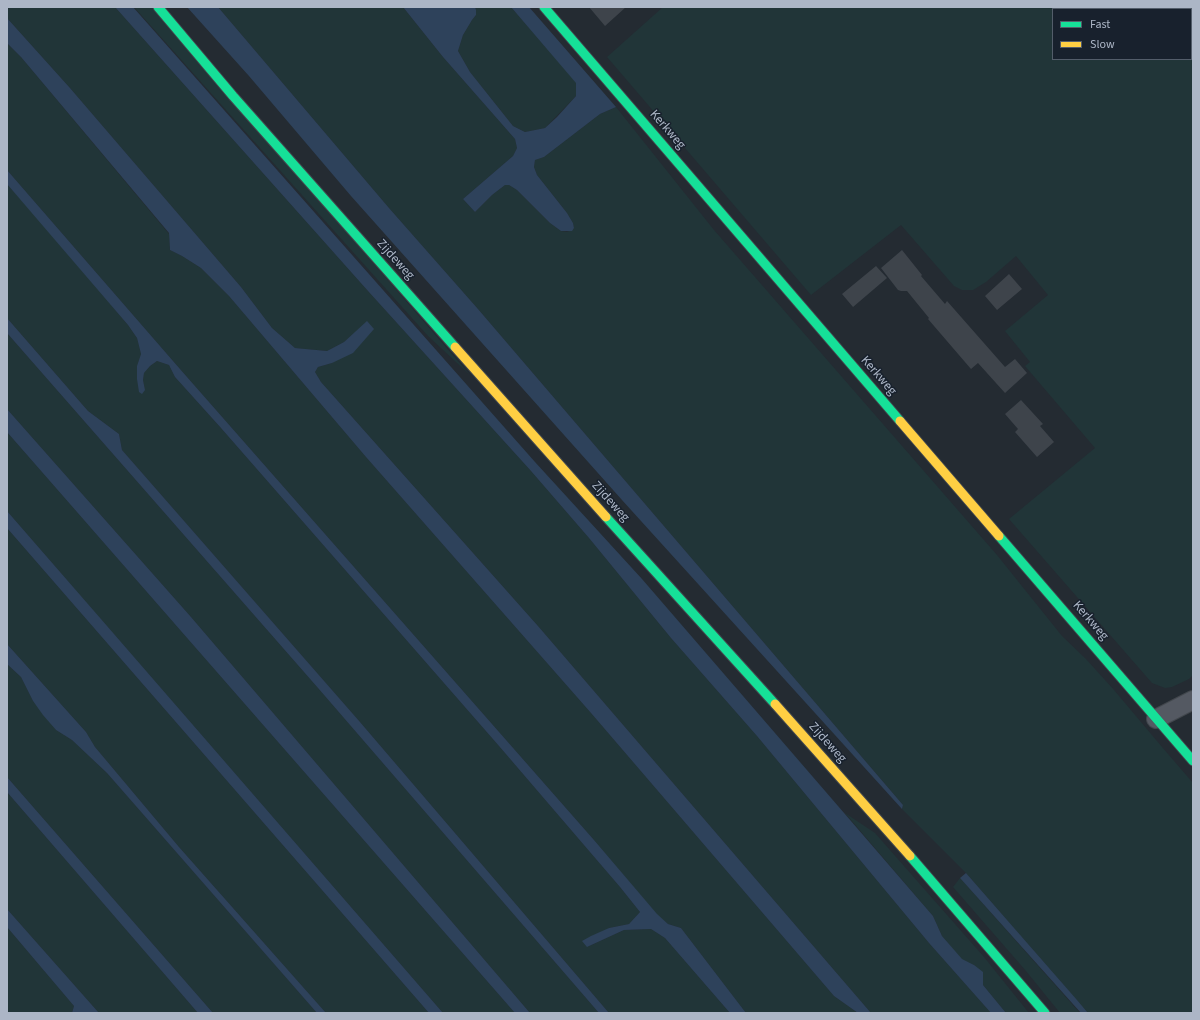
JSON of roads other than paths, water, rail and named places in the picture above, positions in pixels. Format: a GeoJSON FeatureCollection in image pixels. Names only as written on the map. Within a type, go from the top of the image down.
{"type":"FeatureCollection","features":[{"type":"Feature","properties":{"kind":"main road","name":"Zijdeweg"},"geometry":{"type":"LineString","coordinates":[[158,7],[233,96],[397,282],[947,897],[1045,1013]]}},
{"type":"Feature","properties":{"kind":"main road","name":"Kerkweg"},"geometry":{"type":"LineString","coordinates":[[544,7],[1193,761]]}},
{"type":"Feature","properties":{"kind":"street"},"geometry":{"type":"LineString","coordinates":[[1156,719],[1193,700]]}},
{"type":"Feature","properties":{"kind":"water"},"geometry":{"type":"Polygon","coordinates":[[[115,7],[133,7],[535,462],[642,579],[933,916],[942,936],[962,959],[974,965],[983,972],[983,985],[1006,1013],[991,1013],[929,943],[757,736],[671,638],[589,538],[531,471],[368,291],[115,7]]]}},
{"type":"Feature","properties":{"kind":"water"},"geometry":{"type":"Polygon","coordinates":[[[187,7],[218,7],[903,805],[902,809],[622,500],[351,196],[249,76],[187,7]]]}},
{"type":"Feature","properties":{"kind":"water"},"geometry":{"type":"Polygon","coordinates":[[[403,7],[475,7],[476,15],[463,35],[458,51],[470,72],[513,126],[525,132],[545,128],[557,117],[576,96],[576,83],[511,7],[529,7],[616,107],[600,114],[544,157],[535,160],[534,167],[537,175],[567,213],[573,223],[574,228],[572,231],[561,231],[550,223],[517,190],[509,185],[505,185],[492,195],[475,212],[463,199],[513,156],[517,148],[515,139],[443,57],[403,7]]]}},
{"type":"Feature","properties":{"kind":"water"},"geometry":{"type":"Polygon","coordinates":[[[7,18],[70,88],[241,287],[272,328],[295,348],[327,351],[344,342],[367,321],[374,329],[353,353],[332,363],[318,367],[315,372],[321,382],[538,626],[871,1013],[858,1013],[834,996],[591,713],[366,457],[229,296],[201,268],[170,250],[169,233],[21,57],[7,43],[7,18]]]}},
{"type":"Feature","properties":{"kind":"water"},"geometry":{"type":"Polygon","coordinates":[[[7,170],[594,840],[657,914],[668,924],[681,928],[746,1013],[730,1013],[665,938],[651,929],[624,930],[587,947],[582,941],[609,928],[629,924],[640,912],[499,746],[175,377],[169,365],[157,361],[150,366],[144,373],[143,380],[145,390],[142,394],[139,392],[137,366],[141,354],[137,338],[128,325],[7,184],[7,170]]]}},
{"type":"Feature","properties":{"kind":"water"},"geometry":{"type":"Polygon","coordinates":[[[7,318],[88,411],[119,434],[122,450],[360,722],[609,1013],[599,1013],[318,688],[7,333],[7,318]]]}},
{"type":"Feature","properties":{"kind":"water"},"geometry":{"type":"Polygon","coordinates":[[[7,409],[191,617],[530,1013],[515,1013],[7,432],[7,409]]]}},
{"type":"Feature","properties":{"kind":"water"},"geometry":{"type":"Polygon","coordinates":[[[7,511],[443,1013],[429,1013],[7,528],[7,511]]]}},
{"type":"Feature","properties":{"kind":"water"},"geometry":{"type":"Polygon","coordinates":[[[7,644],[86,732],[95,747],[179,847],[326,1013],[317,1013],[107,773],[72,740],[56,730],[43,715],[33,701],[21,677],[7,664],[7,644]]]}},
{"type":"Feature","properties":{"kind":"water"},"geometry":{"type":"Polygon","coordinates":[[[7,777],[213,1013],[198,1013],[7,792],[7,777]]]}},
{"type":"Feature","properties":{"kind":"water"},"geometry":{"type":"Polygon","coordinates":[[[966,873],[1088,1013],[1081,1013],[960,878],[966,873]]]}},
{"type":"Feature","properties":{"kind":"water"},"geometry":{"type":"Polygon","coordinates":[[[7,909],[99,1013],[72,1013],[74,1006],[7,927],[7,909]]]}}]}
